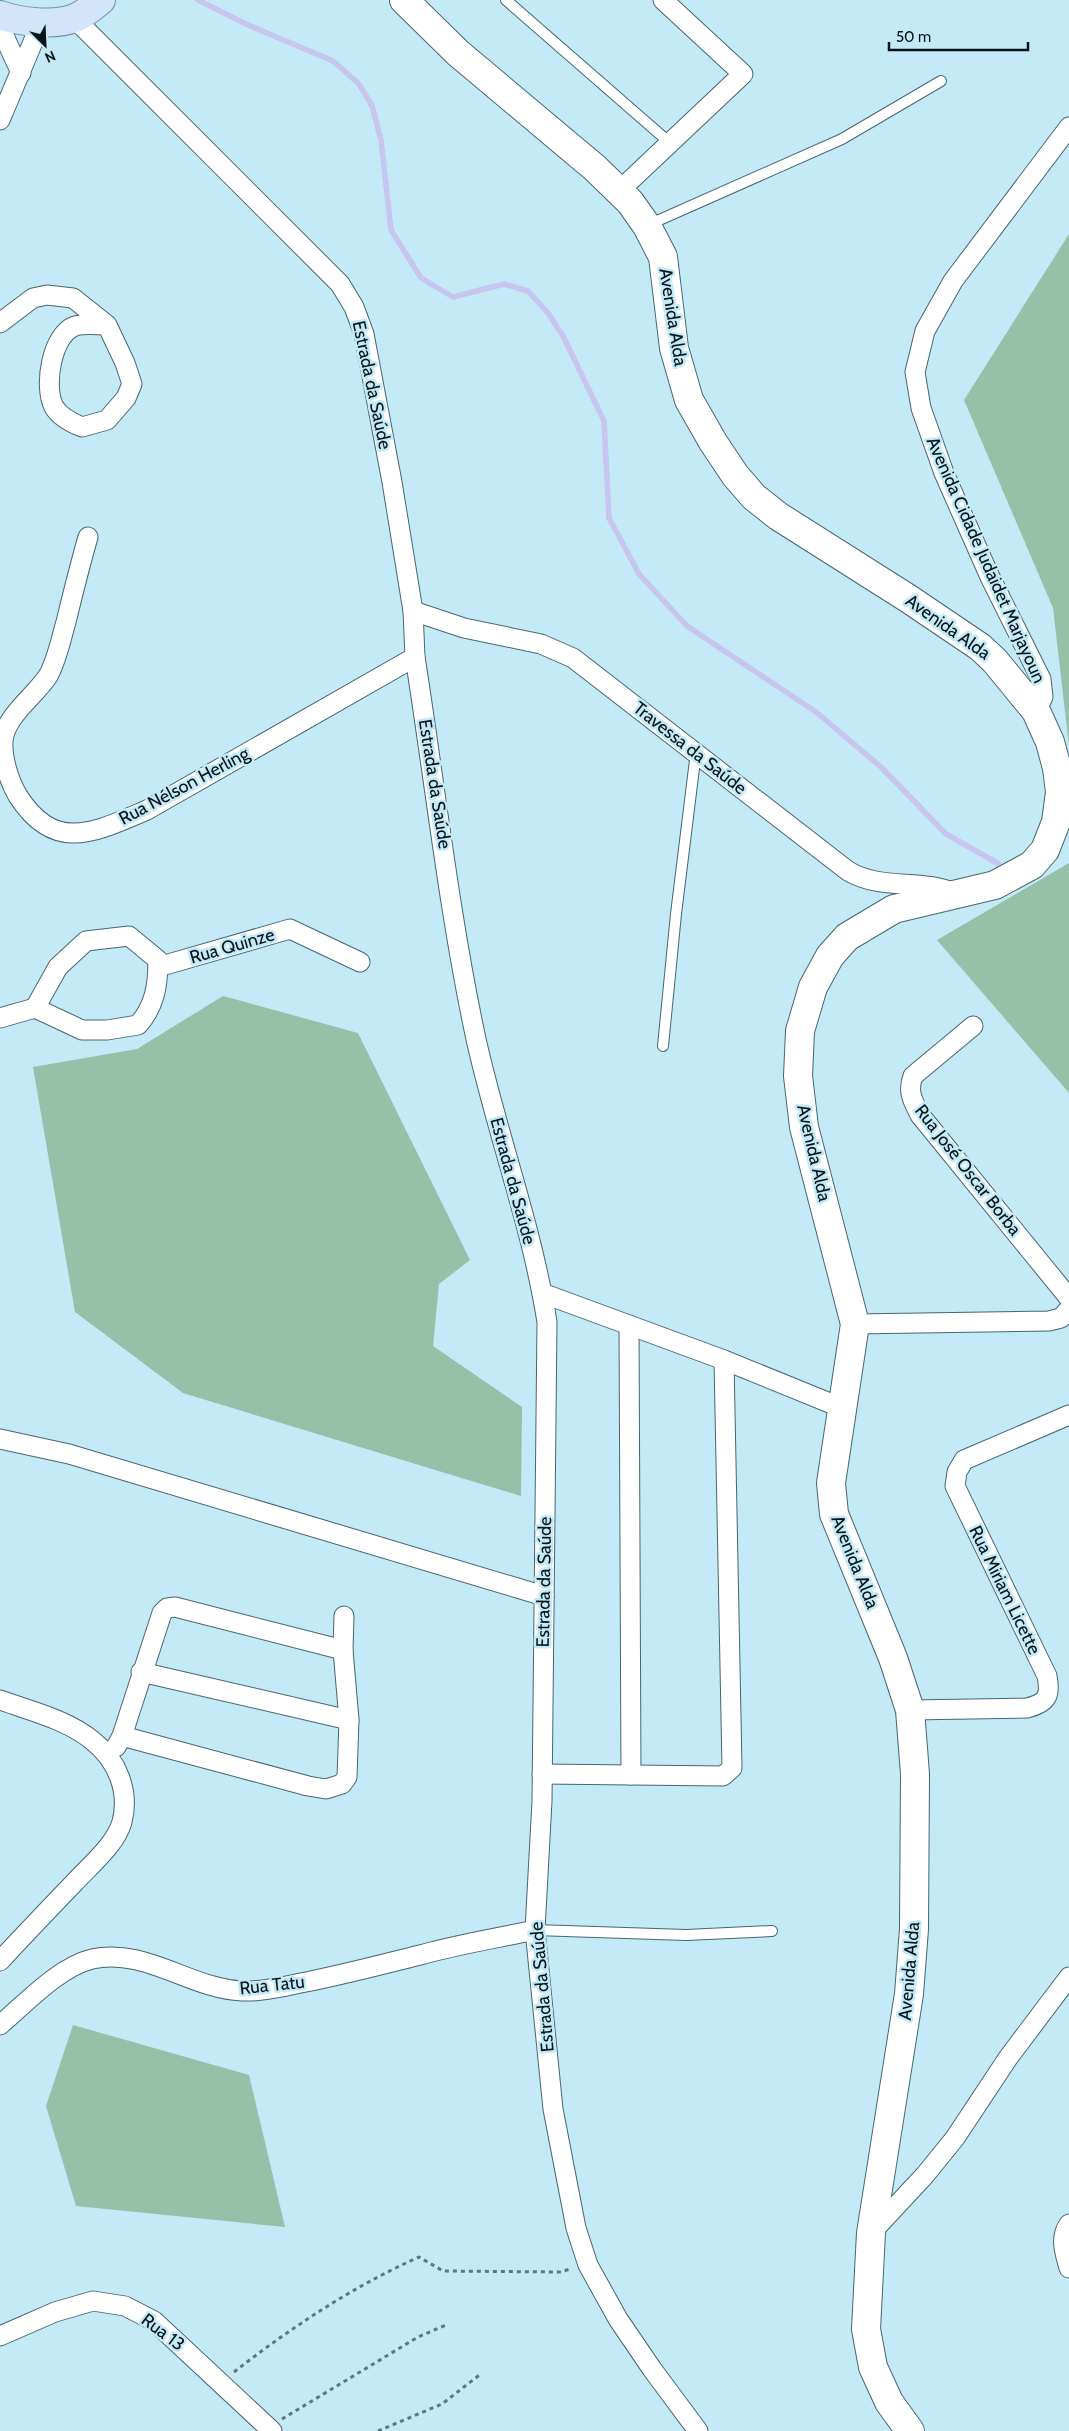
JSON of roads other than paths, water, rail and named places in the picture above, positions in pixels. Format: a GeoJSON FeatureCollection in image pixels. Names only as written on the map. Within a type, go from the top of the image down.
{"type":"FeatureCollection","features":[{"type":"Feature","properties":{"kind":"main road"},"geometry":{"type":"LineString","coordinates":[[0,15],[10,19],[41,23],[74,18],[101,0]]}},
{"type":"Feature","properties":{"kind":"street","name":"Avenida Alda"},"geometry":{"type":"LineString","coordinates":[[404,0],[458,52],[619,191],[630,202],[647,226],[663,257],[674,348],[690,400],[713,442],[735,475],[754,497],[778,516],[980,647],[1014,681],[1036,711],[1050,742],[1057,768],[1060,792],[1056,822],[1045,850],[1032,865],[1012,877],[995,884],[894,909],[847,937],[830,956],[813,987],[800,1032],[798,1076],[804,1127],[856,1324],[831,1483],[834,1514],[893,1658],[910,1710],[915,1774],[914,1929],[909,1994],[871,2233],[866,2329],[873,2367],[889,2402],[910,2431]]}},
{"type":"Feature","properties":{"kind":"street"},"geometry":{"type":"LineString","coordinates":[[619,191],[743,74],[662,0]]}},
{"type":"Feature","properties":{"kind":"street","name":"Estrada da Saúde"},"geometry":{"type":"LineString","coordinates":[[74,18],[340,284],[354,307],[364,334],[389,464],[413,611],[416,657],[461,969],[484,1073],[542,1293],[547,1322],[542,1774],[535,1930],[553,2109],[576,2228],[588,2265],[618,2319],[698,2431]]}},
{"type":"Feature","properties":{"kind":"street"},"geometry":{"type":"LineString","coordinates":[[0,120],[41,23]]}},
{"type":"Feature","properties":{"kind":"street"},"geometry":{"type":"LineString","coordinates":[[0,27],[21,73]]}},
{"type":"Feature","properties":{"kind":"street","name":"Avenida Cidade Judaidet Marjayoun"},"geometry":{"type":"LineString","coordinates":[[1036,711],[1043,697],[1040,679],[990,577],[944,473],[921,408],[915,372],[925,331],[953,281],[1069,127]]}},
{"type":"Feature","properties":{"kind":"street"},"geometry":{"type":"LineString","coordinates":[[0,323],[33,298],[47,295],[73,298],[107,325],[126,363],[132,384],[126,398],[107,420],[82,426],[64,418],[54,407],[49,388],[51,364],[60,340],[70,329],[77,325],[107,325]]}},
{"type":"Feature","properties":{"kind":"street","name":"Rua Nélson Herling"},"geometry":{"type":"LineString","coordinates":[[88,537],[57,654],[48,675],[9,724],[3,740],[4,755],[14,789],[28,811],[45,827],[70,834],[104,828],[147,810],[416,657]]}},
{"type":"Feature","properties":{"kind":"street","name":"Travessa da Saúde"},"geometry":{"type":"LineString","coordinates":[[413,611],[464,628],[541,644],[573,658],[848,871],[863,880],[942,887],[958,894]]}},
{"type":"Feature","properties":{"kind":"street","name":"Rua Quinze"},"geometry":{"type":"LineString","coordinates":[[158,967],[290,929],[360,962]]}},
{"type":"Feature","properties":{"kind":"street"},"geometry":{"type":"LineString","coordinates":[[0,1018],[35,1008],[82,1030],[107,1030],[138,1025],[150,1012],[158,960],[128,936],[86,941],[58,967],[35,1008]]}},
{"type":"Feature","properties":{"kind":"street","name":"Rua José Oscar Borba"},"geometry":{"type":"LineString","coordinates":[[973,1026],[913,1076],[909,1086],[911,1098],[920,1115],[1069,1298]]}},
{"type":"Feature","properties":{"kind":"street"},"geometry":{"type":"LineString","coordinates":[[542,1293],[724,1360],[842,1408]]}},
{"type":"Feature","properties":{"kind":"street"},"geometry":{"type":"LineString","coordinates":[[856,1324],[1049,1321],[1060,1318],[1069,1310]]}},
{"type":"Feature","properties":{"kind":"street"},"geometry":{"type":"LineString","coordinates":[[629,1325],[631,1775]]}},
{"type":"Feature","properties":{"kind":"street"},"geometry":{"type":"LineString","coordinates":[[542,1774],[722,1776],[732,1768],[724,1360]]}},
{"type":"Feature","properties":{"kind":"street","name":"Rua Miriam Licette"},"geometry":{"type":"LineString","coordinates":[[910,1710],[1027,1708],[1039,1705],[1046,1698],[1050,1689],[1046,1676],[955,1486],[957,1472],[964,1460],[1069,1415]]}},
{"type":"Feature","properties":{"kind":"street"},"geometry":{"type":"LineString","coordinates":[[0,1439],[70,1454],[544,1596]]}},
{"type":"Feature","properties":{"kind":"street"},"geometry":{"type":"LineString","coordinates":[[110,1757],[122,1736],[141,1672],[162,1613],[167,1608],[175,1607],[343,1650]]}},
{"type":"Feature","properties":{"kind":"street"},"geometry":{"type":"LineString","coordinates":[[122,1736],[326,1789],[342,1784],[347,1777],[349,1720],[343,1650],[344,1616]]}},
{"type":"Feature","properties":{"kind":"street"},"geometry":{"type":"LineString","coordinates":[[141,1672],[349,1720]]}},
{"type":"Feature","properties":{"kind":"street"},"geometry":{"type":"LineString","coordinates":[[0,1700],[70,1726],[92,1740],[110,1757],[120,1778],[125,1801],[121,1823],[107,1847],[0,1961]]}},
{"type":"Feature","properties":{"kind":"street","name":"Rua Tatu"},"geometry":{"type":"LineString","coordinates":[[0,2024],[68,1969],[92,1959],[117,1956],[216,1987],[242,1991],[279,1988],[535,1930]]}},
{"type":"Feature","properties":{"kind":"street"},"geometry":{"type":"LineString","coordinates":[[871,2233],[925,2175],[955,2138],[1008,2058],[1069,1977]]}},
{"type":"Feature","properties":{"kind":"street"},"geometry":{"type":"LineString","coordinates":[[1069,2224],[1064,2230],[1063,2246],[1069,2268]]}},
{"type":"Feature","properties":{"kind":"street","name":"Rua 13"},"geometry":{"type":"LineString","coordinates":[[0,2336],[55,2312],[93,2301],[125,2306],[154,2321],[222,2381],[271,2429]]}},
{"type":"Feature","properties":{"kind":"lane"},"geometry":{"type":"LineString","coordinates":[[506,0],[670,143]]}},
{"type":"Feature","properties":{"kind":"lane"},"geometry":{"type":"LineString","coordinates":[[647,226],[842,140],[941,81]]}},
{"type":"Feature","properties":{"kind":"lane"},"geometry":{"type":"LineString","coordinates":[[663,1046],[696,752]]}},
{"type":"Feature","properties":{"kind":"lane"},"geometry":{"type":"LineString","coordinates":[[535,1930],[686,1936],[772,1931]]}},
{"type":"Feature","properties":{"kind":"waterway"},"geometry":{"type":"LineString","coordinates":[[198,0],[246,24],[333,61],[359,84],[372,106],[381,140],[391,230],[421,278],[453,297],[504,284],[528,291],[548,313],[563,336],[604,421],[609,518],[639,574],[687,626],[816,712],[881,767],[946,834],[999,864]]}}]}
